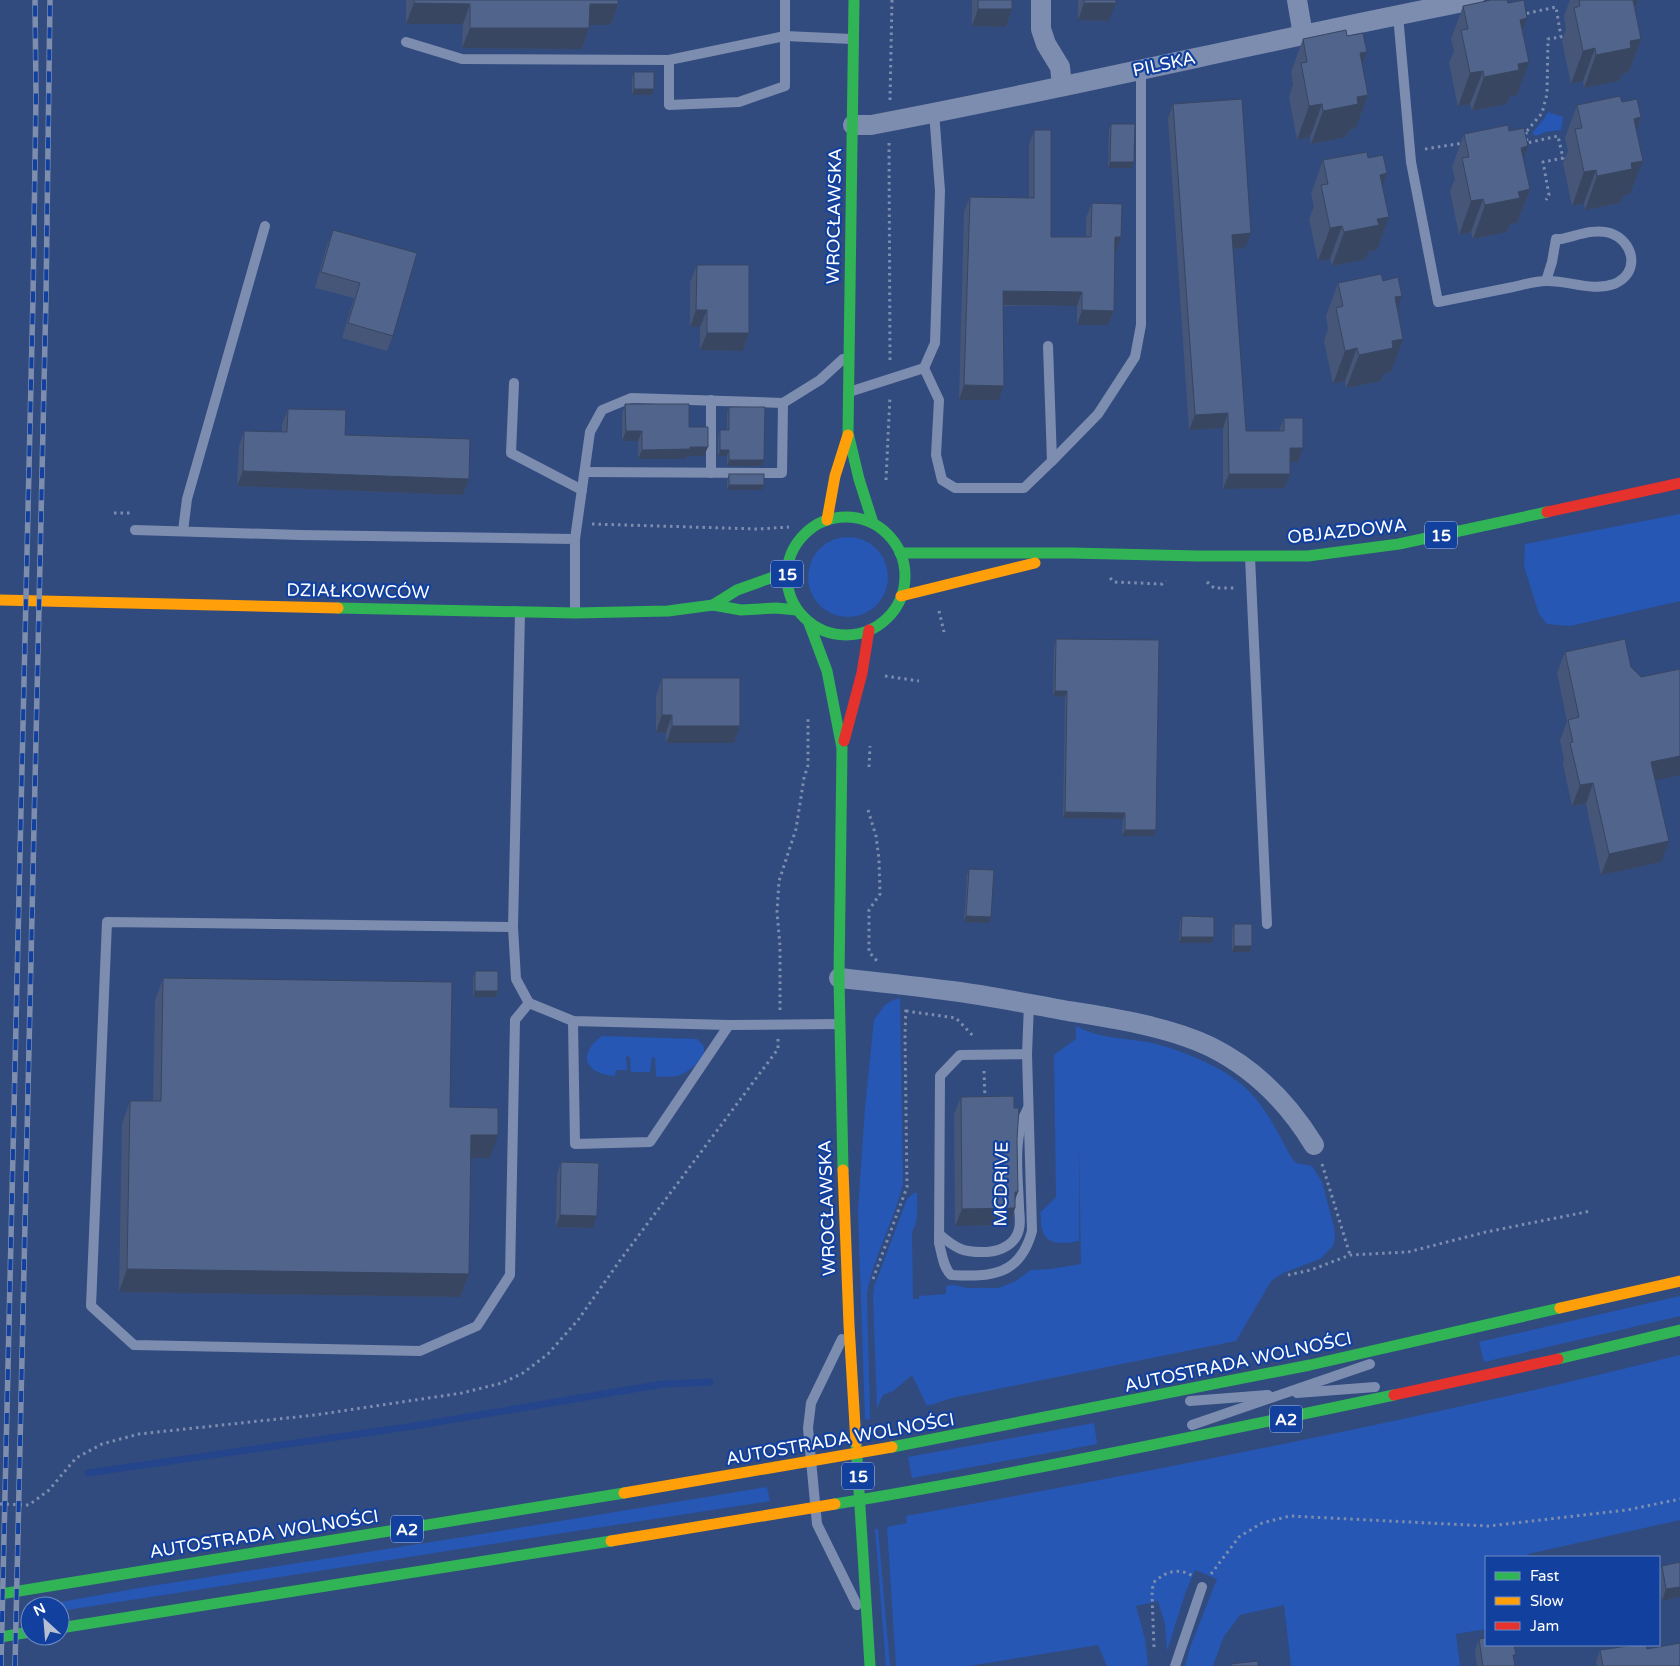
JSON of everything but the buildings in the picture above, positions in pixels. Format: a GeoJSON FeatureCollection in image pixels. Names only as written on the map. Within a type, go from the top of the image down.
{"type":"FeatureCollection","features":[{"type":"Feature","properties":{"kind":"main road","name":"WROCŁAWSKA"},"geometry":{"type":"LineString","coordinates":[[854,0],[848,433],[859,479],[874,523]]}},
{"type":"Feature","properties":{"kind":"main road","name":"WROCŁAWSKA"},"geometry":{"type":"LineString","coordinates":[[827,520],[835,476],[848,433]]}},
{"type":"Feature","properties":{"kind":"main road","name":"OBJAZDOWA"},"geometry":{"type":"LineString","coordinates":[[900,553],[1308,556],[1399,544],[1680,483]]}},
{"type":"Feature","properties":{"kind":"main road","name":"15"},"geometry":{"type":"LineString","coordinates":[[851,517],[874,523],[890,536],[900,553],[905,567],[905,582],[894,611],[883,622],[869,630],[854,635],[838,635],[823,631],[809,623],[797,610],[789,594],[786,576],[790,557],[799,540],[812,528],[827,520],[851,517]]}},
{"type":"Feature","properties":{"kind":"main road","name":"OBJAZDOWA"},"geometry":{"type":"LineString","coordinates":[[901,596],[1072,553]]}},
{"type":"Feature","properties":{"kind":"main road","name":"DZIAŁKOWCÓW"},"geometry":{"type":"LineString","coordinates":[[713,606],[737,590],[779,576],[788,567]]}},
{"type":"Feature","properties":{"kind":"main road","name":"DZIAŁKOWCÓW"},"geometry":{"type":"LineString","coordinates":[[1,601],[575,613],[668,611],[713,606],[741,610],[776,608],[797,610]]}},
{"type":"Feature","properties":{"kind":"main road","name":"WROCŁAWSKA"},"geometry":{"type":"LineString","coordinates":[[809,623],[827,671],[842,748],[838,978],[849,1325],[870,1666]]}},
{"type":"Feature","properties":{"kind":"main road","name":"WROCŁAWSKA"},"geometry":{"type":"LineString","coordinates":[[842,748],[862,673],[869,630]]}},
{"type":"Feature","properties":{"kind":"main road","name":"AUTOSTRADA WOLNOŚCI"},"geometry":{"type":"LineString","coordinates":[[0,1594],[778,1468],[899,1446],[1310,1366],[1680,1281]]}},
{"type":"Feature","properties":{"kind":"main road","name":"A2"},"geometry":{"type":"LineString","coordinates":[[70,1626],[780,1514],[1099,1457],[1473,1379],[1680,1330]]}},
{"type":"Feature","properties":{"kind":"main road"},"geometry":{"type":"LineString","coordinates":[[0,1637],[20,1634]]}},
{"type":"Feature","properties":{"kind":"street"},"geometry":{"type":"LineString","coordinates":[[1041,0],[1041,29],[1046,44],[1060,67],[1062,86]]}},
{"type":"Feature","properties":{"kind":"street"},"geometry":{"type":"LineString","coordinates":[[1298,0],[1303,35]]}},
{"type":"Feature","properties":{"kind":"street","name":"PILSKA"},"geometry":{"type":"LineString","coordinates":[[853,125],[889,121],[934,112],[1474,0]]}},
{"type":"Feature","properties":{"kind":"street"},"geometry":{"type":"LineString","coordinates":[[838,978],[953,991],[1029,1004],[1104,1017],[1191,1039],[1212,1047],[1252,1073],[1268,1087],[1302,1126],[1314,1145]]}},
{"type":"Feature","properties":{"kind":"lane"},"geometry":{"type":"LineString","coordinates":[[669,60],[670,105],[739,102],[786,86],[785,0]]}},
{"type":"Feature","properties":{"kind":"lane"},"geometry":{"type":"LineString","coordinates":[[1398,15],[1410,152],[1438,302],[1546,281],[1599,287],[1614,284],[1625,277],[1632,266],[1632,257],[1625,244],[1611,233],[1595,232],[1556,239],[1546,281]]}},
{"type":"Feature","properties":{"kind":"lane"},"geometry":{"type":"LineString","coordinates":[[406,42],[462,59],[669,60],[785,36],[853,39]]}},
{"type":"Feature","properties":{"kind":"lane"},"geometry":{"type":"LineString","coordinates":[[934,112],[940,191],[935,342],[924,368],[939,400],[936,455],[942,480],[955,488],[1024,488],[1098,414],[1135,357],[1141,325],[1141,69]]}},
{"type":"Feature","properties":{"kind":"lane"},"geometry":{"type":"LineString","coordinates":[[183,532],[187,499],[265,226]]}},
{"type":"Feature","properties":{"kind":"lane"},"geometry":{"type":"LineString","coordinates":[[1048,346],[1052,461]]}},
{"type":"Feature","properties":{"kind":"lane"},"geometry":{"type":"LineString","coordinates":[[575,613],[575,539],[590,432],[602,410],[631,398],[782,403],[820,380],[834,369],[849,352]]}},
{"type":"Feature","properties":{"kind":"lane"},"geometry":{"type":"LineString","coordinates":[[848,393],[924,368]]}},
{"type":"Feature","properties":{"kind":"lane"},"geometry":{"type":"LineString","coordinates":[[514,383],[511,453],[582,490]]}},
{"type":"Feature","properties":{"kind":"lane"},"geometry":{"type":"LineString","coordinates":[[711,400],[711,472]]}},
{"type":"Feature","properties":{"kind":"lane"},"geometry":{"type":"LineString","coordinates":[[585,472],[782,473],[782,403]]}},
{"type":"Feature","properties":{"kind":"lane"},"geometry":{"type":"LineString","coordinates":[[135,530],[300,535],[575,539]]}},
{"type":"Feature","properties":{"kind":"lane"},"geometry":{"type":"LineString","coordinates":[[1250,556],[1267,924]]}},
{"type":"Feature","properties":{"kind":"lane"},"geometry":{"type":"LineString","coordinates":[[520,612],[514,927],[516,979],[529,1003],[573,1021],[729,1025],[840,1024]]}},
{"type":"Feature","properties":{"kind":"lane"},"geometry":{"type":"LineString","coordinates":[[514,927],[106,922],[91,1306],[134,1345],[420,1351],[478,1326],[510,1275],[516,1020],[529,1003]]}},
{"type":"Feature","properties":{"kind":"lane"},"geometry":{"type":"LineString","coordinates":[[1027,1054],[960,1055],[940,1076],[939,1243],[944,1265],[951,1276],[987,1276],[997,1274],[1013,1263],[1029,1242],[1032,1231],[1027,1054],[1029,1004]]}},
{"type":"Feature","properties":{"kind":"lane"},"geometry":{"type":"LineString","coordinates":[[573,1021],[575,1144],[650,1142],[729,1025]]}},
{"type":"Feature","properties":{"kind":"lane","name":"MCDRIVE"},"geometry":{"type":"LineString","coordinates":[[939,1234],[959,1249],[972,1252],[995,1251],[1012,1242],[1019,1229],[1019,1126],[1028,1107]]}},
{"type":"Feature","properties":{"kind":"lane"},"geometry":{"type":"LineString","coordinates":[[849,1325],[811,1403],[808,1428],[817,1524],[868,1627]]}},
{"type":"Feature","properties":{"kind":"lane"},"geometry":{"type":"LineString","coordinates":[[1099,1457],[1468,1330]]}},
{"type":"Feature","properties":{"kind":"lane"},"geometry":{"type":"LineString","coordinates":[[1097,1408],[1473,1379]]}},
{"type":"Feature","properties":{"kind":"lane"},"geometry":{"type":"LineString","coordinates":[[1175,1666],[1202,1587]]}},
{"type":"Feature","properties":{"kind":"path"},"geometry":{"type":"LineString","coordinates":[[888,487],[886,480],[890,378],[889,121],[892,0]]}},
{"type":"Feature","properties":{"kind":"path"},"geometry":{"type":"LineString","coordinates":[[1516,134],[1526,132],[1542,113],[1547,94],[1548,39],[1561,37],[1556,7],[1520,14]]}},
{"type":"Feature","properties":{"kind":"path"},"geometry":{"type":"LineString","coordinates":[[1526,132],[1527,143],[1558,136],[1563,158],[1543,162],[1548,195],[1546,200]]}},
{"type":"Feature","properties":{"kind":"path"},"geometry":{"type":"LineString","coordinates":[[1410,152],[1468,142]]}},
{"type":"Feature","properties":{"kind":"path"},"geometry":{"type":"LineString","coordinates":[[859,479],[886,480]]}},
{"type":"Feature","properties":{"kind":"path"},"geometry":{"type":"LineString","coordinates":[[784,534],[789,527],[796,524]]}},
{"type":"Feature","properties":{"kind":"path"},"geometry":{"type":"LineString","coordinates":[[1104,573],[1114,582],[1162,584],[1168,580]]}},
{"type":"Feature","properties":{"kind":"path"},"geometry":{"type":"LineString","coordinates":[[1200,576],[1214,588],[1251,588]]}},
{"type":"Feature","properties":{"kind":"path"},"geometry":{"type":"LineString","coordinates":[[936,588],[936,600],[944,632]]}},
{"type":"Feature","properties":{"kind":"path"},"geometry":{"type":"LineString","coordinates":[[862,673],[919,681]]}},
{"type":"Feature","properties":{"kind":"path"},"geometry":{"type":"LineString","coordinates":[[779,1025],[780,946],[777,912],[780,881],[796,829],[804,778],[808,765],[808,708]]}},
{"type":"Feature","properties":{"kind":"path"},"geometry":{"type":"LineString","coordinates":[[869,768],[871,740]]}},
{"type":"Feature","properties":{"kind":"path"},"geometry":{"type":"LineString","coordinates":[[866,806],[876,836],[880,894],[869,910],[869,952],[881,966]]}},
{"type":"Feature","properties":{"kind":"path"},"geometry":{"type":"LineString","coordinates":[[872,1284],[907,1186],[905,1035],[908,986]]}},
{"type":"Feature","properties":{"kind":"path"},"geometry":{"type":"LineString","coordinates":[[906,1011],[956,1018],[978,1042]]}},
{"type":"Feature","properties":{"kind":"path"},"geometry":{"type":"LineString","coordinates":[[984,1070],[985,1104]]}},
{"type":"Feature","properties":{"kind":"path"},"geometry":{"type":"LineString","coordinates":[[1314,1145],[1332,1192],[1350,1255]]}},
{"type":"Feature","properties":{"kind":"path"},"geometry":{"type":"LineString","coordinates":[[1288,1274],[1310,1270],[1350,1255],[1408,1252],[1486,1232],[1591,1212]]}},
{"type":"Feature","properties":{"kind":"path"},"geometry":{"type":"LineString","coordinates":[[1154,1647],[1153,1583],[1164,1573],[1178,1571],[1191,1574],[1202,1587],[1240,1537],[1262,1524],[1290,1516],[1488,1526],[1627,1510],[1680,1499]]}},
{"type":"Feature","properties":{"kind":"path"},"geometry":{"type":"LineString","coordinates":[[0,1504],[29,1504]]}},
{"type":"Feature","properties":{"kind":"shaded area"},"geometry":{"type":"Polygon","coordinates":[[[1548,112],[1563,117],[1561,130],[1545,132],[1536,136],[1532,133],[1548,112]]]}},
{"type":"Feature","properties":{"kind":"shaded area"},"geometry":{"type":"Polygon","coordinates":[[[1680,514],[1680,601],[1570,626],[1547,624],[1539,614],[1524,566],[1525,544],[1680,514]]]}},
{"type":"Feature","properties":{"kind":"shaded area"},"geometry":{"type":"Polygon","coordinates":[[[848,537],[863,540],[876,549],[885,562],[888,577],[885,592],[876,605],[863,614],[848,617],[833,614],[820,605],[811,592],[808,577],[811,562],[820,549],[833,540],[848,537]]]}},
{"type":"Feature","properties":{"kind":"shaded area"},"geometry":{"type":"Polygon","coordinates":[[[900,998],[903,1184],[895,1211],[874,1265],[867,1293],[870,1419],[865,1420],[858,1210],[865,1108],[874,1020],[885,1005],[900,998]]]}},
{"type":"Feature","properties":{"kind":"shaded area"},"geometry":{"type":"Polygon","coordinates":[[[1076,1026],[1101,1035],[1160,1045],[1190,1055],[1234,1078],[1255,1098],[1296,1163],[1312,1166],[1322,1182],[1334,1227],[1335,1237],[1333,1246],[1320,1259],[1283,1273],[1271,1281],[1236,1341],[952,1398],[927,1406],[912,1375],[893,1391],[883,1395],[877,1408],[874,1287],[907,1199],[914,1193],[917,1193],[917,1218],[912,1232],[913,1299],[919,1299],[919,1296],[946,1294],[946,1286],[998,1288],[1014,1282],[1031,1270],[1081,1264],[1079,1148],[1079,1241],[1057,1242],[1048,1239],[1041,1227],[1040,1213],[1056,1197],[1054,1055],[1076,1039],[1076,1026]]]}},
{"type":"Feature","properties":{"kind":"shaded area"},"geometry":{"type":"Polygon","coordinates":[[[602,1036],[697,1039],[703,1045],[704,1050],[696,1065],[681,1075],[656,1077],[655,1058],[652,1057],[650,1072],[631,1072],[630,1057],[626,1056],[627,1070],[616,1070],[615,1076],[597,1072],[588,1062],[589,1050],[602,1036]]]}},
{"type":"Feature","properties":{"kind":"shaded area"},"geometry":{"type":"Polygon","coordinates":[[[1680,1296],[1680,1316],[1484,1362],[1479,1342],[1680,1296]]]}},
{"type":"Feature","properties":{"kind":"shaded area"},"geometry":{"type":"Polygon","coordinates":[[[1680,1355],[1680,1520],[1528,1554],[1528,1556],[1485,1556],[1485,1629],[1456,1634],[1460,1666],[1291,1666],[1284,1605],[1240,1615],[1223,1638],[1213,1666],[1185,1666],[1191,1645],[1217,1579],[1195,1570],[1185,1594],[1167,1651],[1165,1624],[1158,1601],[1136,1606],[1145,1639],[1148,1666],[1107,1666],[1098,1645],[969,1666],[896,1666],[887,1527],[907,1523],[906,1516],[1294,1442],[1487,1401],[1680,1355]]]}},
{"type":"Feature","properties":{"kind":"shaded area"},"geometry":{"type":"Polygon","coordinates":[[[1094,1423],[1097,1444],[912,1478],[908,1457],[1094,1423]]]}},
{"type":"Feature","properties":{"kind":"shaded area"},"geometry":{"type":"Polygon","coordinates":[[[767,1487],[770,1501],[70,1609],[70,1600],[767,1487]]]}},
{"type":"Feature","properties":{"kind":"shaded area"},"geometry":{"type":"Polygon","coordinates":[[[875,1529],[878,1529],[890,1666],[886,1666],[875,1529]]]}},
{"type":"Feature","properties":{"kind":"waterway"},"geometry":{"type":"LineString","coordinates":[[88,1473],[414,1426],[663,1384],[710,1382]]}},
{"type":"Feature","properties":{"kind":"railway"},"geometry":{"type":"LineString","coordinates":[[1,1666],[33,297],[36,96],[35,0]]}},
{"type":"Feature","properties":{"kind":"railway"},"geometry":{"type":"LineString","coordinates":[[15,1666],[46,297],[50,0]]}},
{"type":"Feature","properties":{"kind":"traffic: fast"},"geometry":{"type":"LineString","coordinates":[[854,0],[848,433],[859,479],[873,523]]}},
{"type":"Feature","properties":{"kind":"traffic: fast"},"geometry":{"type":"LineString","coordinates":[[900,553],[1308,556],[1399,544],[1547,512]]}},
{"type":"Feature","properties":{"kind":"traffic: fast"},"geometry":{"type":"LineString","coordinates":[[846,517],[858,518],[869,522],[888,534],[900,553],[904,564],[905,576],[904,588],[900,599],[888,618],[869,630],[858,634],[846,635],[834,634],[823,630],[804,618],[792,599],[788,588],[787,576],[788,564],[792,553],[804,534],[823,522],[834,518],[846,517]]}},
{"type":"Feature","properties":{"kind":"traffic: fast"},"geometry":{"type":"LineString","coordinates":[[713,605],[737,590],[776,576],[788,567]]}},
{"type":"Feature","properties":{"kind":"traffic: fast"},"geometry":{"type":"LineString","coordinates":[[338,608],[575,613],[668,611],[713,605],[741,610],[776,608],[797,610]]}},
{"type":"Feature","properties":{"kind":"traffic: fast"},"geometry":{"type":"LineString","coordinates":[[809,623],[827,671],[842,748],[839,978],[843,1170]]}},
{"type":"Feature","properties":{"kind":"traffic: fast"},"geometry":{"type":"LineString","coordinates":[[892,1447],[1310,1365],[1560,1308]]}},
{"type":"Feature","properties":{"kind":"traffic: fast"},"geometry":{"type":"LineString","coordinates":[[1558,1359],[1680,1330]]}},
{"type":"Feature","properties":{"kind":"traffic: fast"},"geometry":{"type":"LineString","coordinates":[[835,1504],[1045,1466],[1394,1395]]}},
{"type":"Feature","properties":{"kind":"traffic: fast"},"geometry":{"type":"LineString","coordinates":[[856,1443],[870,1666]]}},
{"type":"Feature","properties":{"kind":"traffic: fast"},"geometry":{"type":"LineString","coordinates":[[0,1594],[624,1493]]}},
{"type":"Feature","properties":{"kind":"traffic: fast"},"geometry":{"type":"LineString","coordinates":[[70,1626],[611,1541]]}},
{"type":"Feature","properties":{"kind":"traffic: fast"},"geometry":{"type":"LineString","coordinates":[[0,1637],[20,1634]]}},
{"type":"Feature","properties":{"kind":"traffic: slow"},"geometry":{"type":"LineString","coordinates":[[827,520],[835,476],[848,435]]}},
{"type":"Feature","properties":{"kind":"traffic: slow"},"geometry":{"type":"LineString","coordinates":[[901,596],[1035,563]]}},
{"type":"Feature","properties":{"kind":"traffic: slow"},"geometry":{"type":"LineString","coordinates":[[0,600],[338,608]]}},
{"type":"Feature","properties":{"kind":"traffic: slow"},"geometry":{"type":"LineString","coordinates":[[843,1170],[856,1443]]}},
{"type":"Feature","properties":{"kind":"traffic: slow"},"geometry":{"type":"LineString","coordinates":[[1560,1308],[1680,1281]]}},
{"type":"Feature","properties":{"kind":"traffic: slow"},"geometry":{"type":"LineString","coordinates":[[624,1493],[892,1447]]}},
{"type":"Feature","properties":{"kind":"traffic: slow"},"geometry":{"type":"LineString","coordinates":[[611,1541],[835,1504]]}},
{"type":"Feature","properties":{"kind":"traffic: jam"},"geometry":{"type":"LineString","coordinates":[[1547,512],[1680,483]]}},
{"type":"Feature","properties":{"kind":"traffic: jam"},"geometry":{"type":"LineString","coordinates":[[844,741],[862,673],[869,630]]}},
{"type":"Feature","properties":{"kind":"traffic: jam"},"geometry":{"type":"LineString","coordinates":[[1394,1395],[1558,1359]]}}]}
